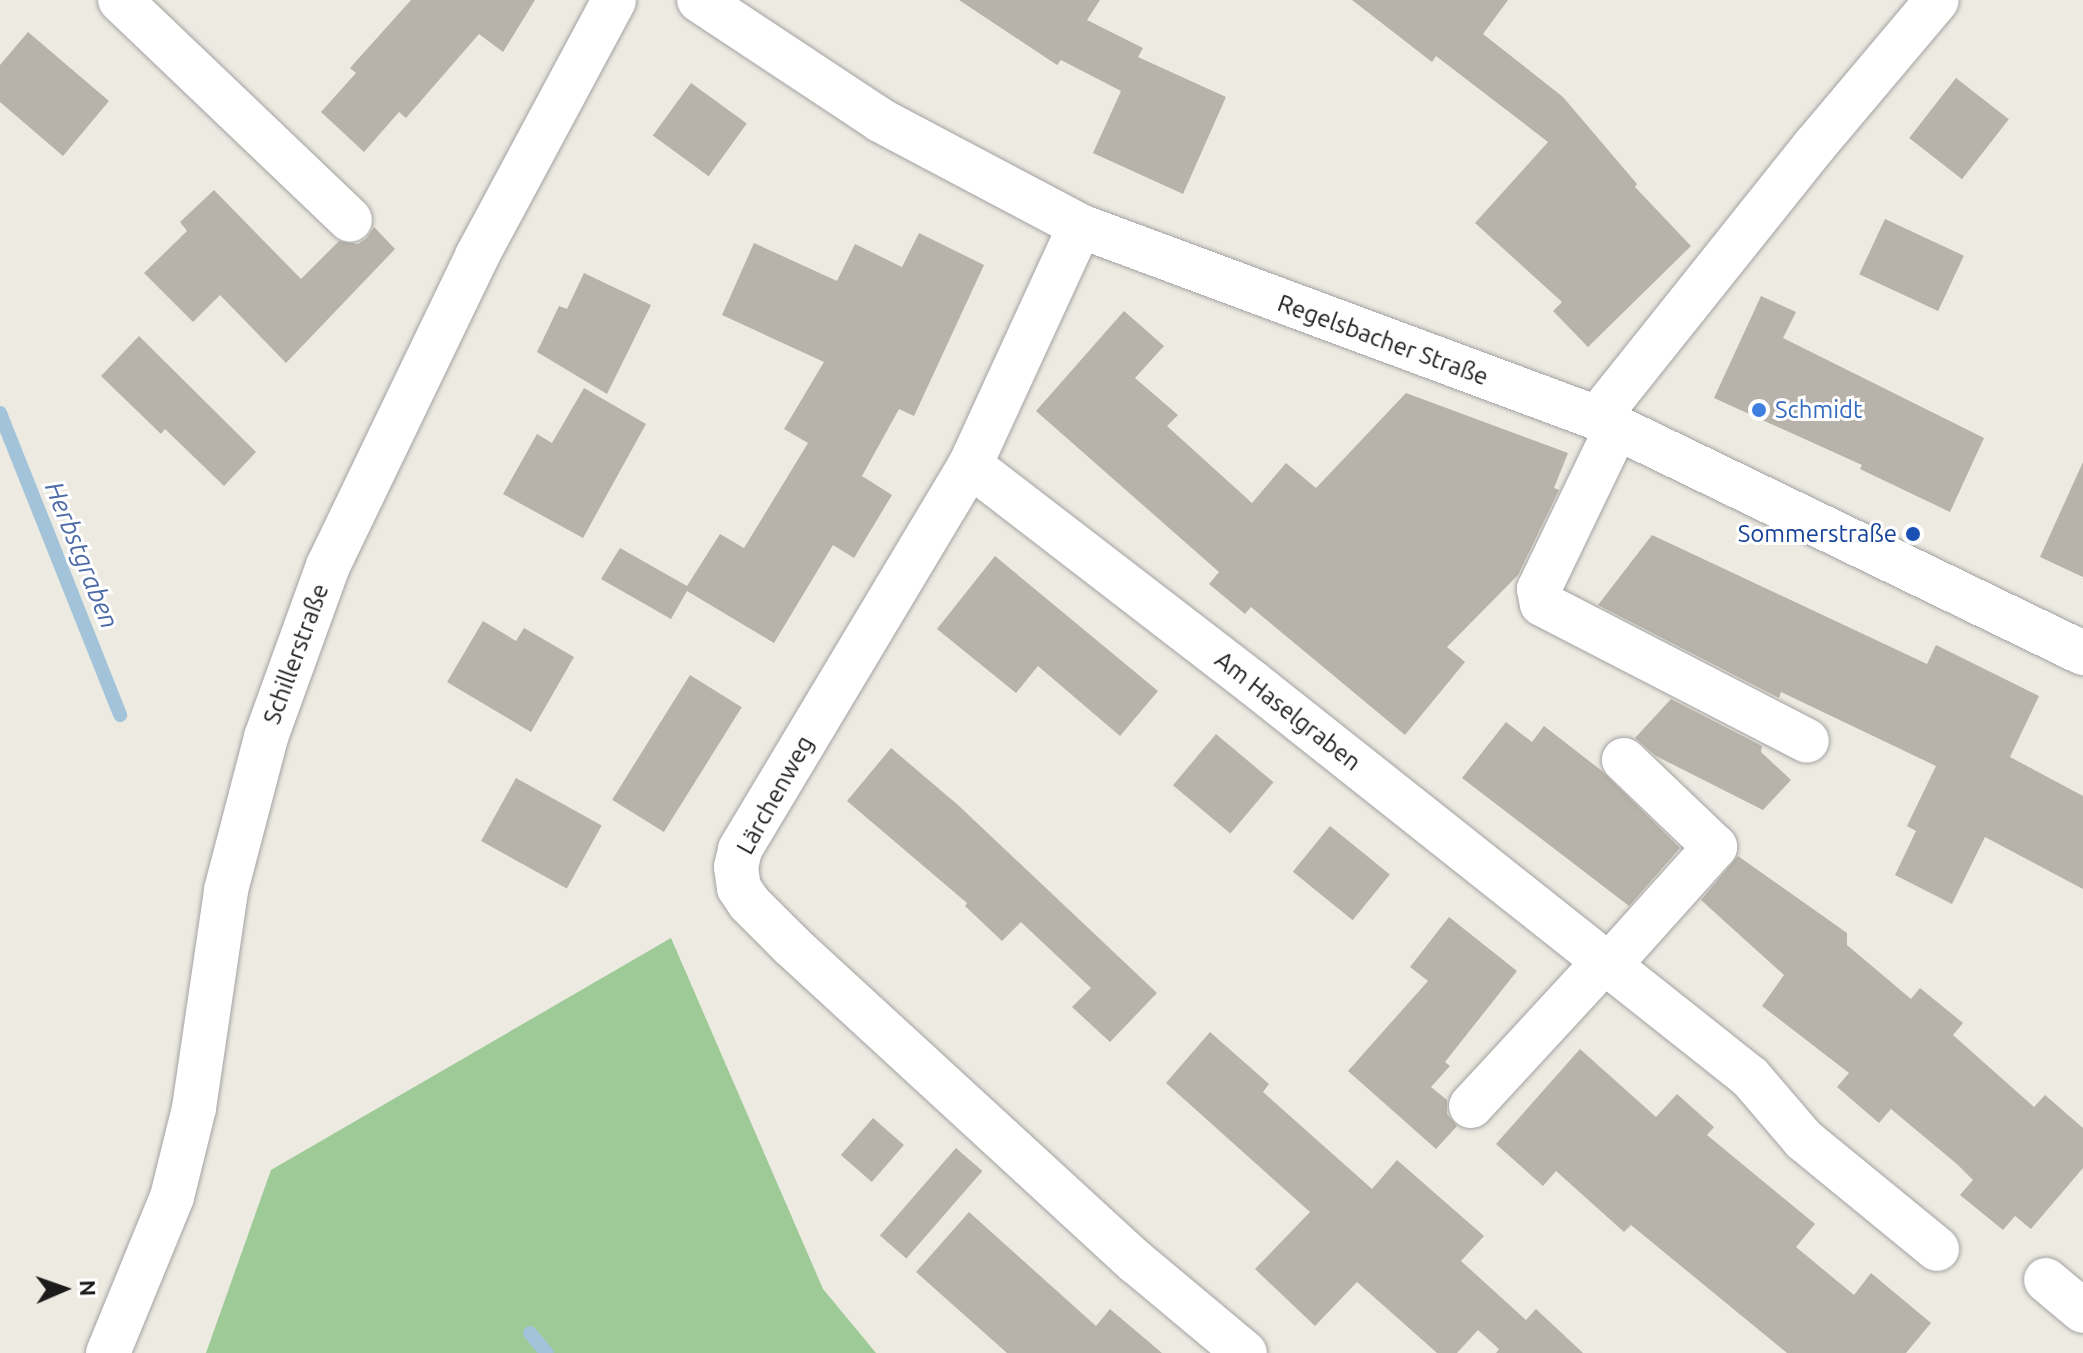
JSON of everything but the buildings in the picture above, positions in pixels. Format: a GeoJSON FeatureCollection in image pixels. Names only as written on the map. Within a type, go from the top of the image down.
{"type":"FeatureCollection","features":[{"type":"Feature","properties":{"kind":"street"},"geometry":{"type":"LineString","coordinates":[[120,0],[350,220]]}},
{"type":"Feature","properties":{"kind":"street","name":"Schillerstraße"},"geometry":{"type":"LineString","coordinates":[[108,1353],[139,1284],[172,1197],[194,1108],[226,890],[266,737],[328,566],[477,256],[614,0]]}},
{"type":"Feature","properties":{"kind":"street","name":"Regelsbacher Straße"},"geometry":{"type":"LineString","coordinates":[[699,0],[880,120],[1080,226],[1607,422],[2083,653]]}},
{"type":"Feature","properties":{"kind":"street"},"geometry":{"type":"LineString","coordinates":[[1807,741],[1542,604],[1539,589],[1607,422],[1815,145],[1937,0]]}},
{"type":"Feature","properties":{"kind":"street","name":"Lärchenweg"},"geometry":{"type":"LineString","coordinates":[[1080,226],[970,465],[740,850],[736,867],[739,888],[749,903],[803,957],[1136,1262],[1245,1353]]}},
{"type":"Feature","properties":{"kind":"street","name":"Am Haselgraben"},"geometry":{"type":"LineString","coordinates":[[970,465],[1750,1077],[1804,1140],[1937,1249]]}},
{"type":"Feature","properties":{"kind":"street"},"geometry":{"type":"LineString","coordinates":[[1471,1106],[1715,847],[1624,760]]}},
{"type":"Feature","properties":{"kind":"street"},"geometry":{"type":"LineString","coordinates":[[2046,1280],[2083,1311]]}},
{"type":"Feature","properties":{"kind":"green space"},"geometry":{"type":"Polygon","coordinates":[[[671,938],[823,1289],[876,1353],[206,1353],[271,1170],[671,938]]]}},
{"type":"Feature","properties":{"kind":"waterway","name":"Herbstgraben"},"geometry":{"type":"LineString","coordinates":[[0,413],[120,715]]}},
{"type":"Feature","properties":{"kind":"waterway","name":"Herbstgraben"},"geometry":{"type":"LineString","coordinates":[[530,1333],[547,1353]]}},
{"type":"Feature","properties":{"kind":"place","name":"Schmidt"},"geometry":{"type":"Point","coordinates":[1759,410]}},
{"type":"Feature","properties":{"kind":"place","name":"Sommerstraße"},"geometry":{"type":"Point","coordinates":[1913,534]}}]}
